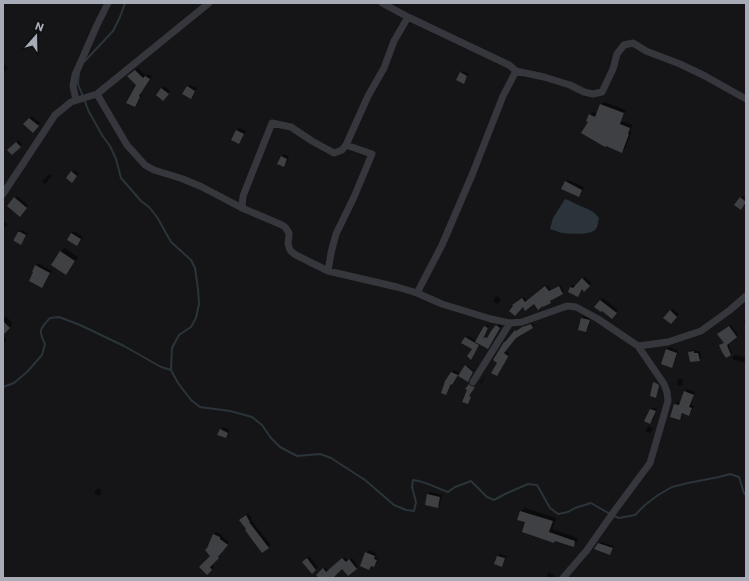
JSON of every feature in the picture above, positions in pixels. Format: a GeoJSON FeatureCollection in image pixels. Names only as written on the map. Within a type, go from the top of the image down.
{"type":"FeatureCollection","features":[{"type":"Feature","properties":{"kind":"street"},"geometry":{"type":"LineString","coordinates":[[78,100],[73,86],[75,75],[108,3]]}},
{"type":"Feature","properties":{"kind":"street"},"geometry":{"type":"LineString","coordinates":[[3,194],[55,115],[71,102],[95,94],[209,3]]}},
{"type":"Feature","properties":{"kind":"street"},"geometry":{"type":"LineString","coordinates":[[382,3],[394,6],[408,17],[508,65],[516,71],[544,77],[570,85],[584,92],[594,94],[602,92],[613,69],[617,54],[624,45],[632,43],[646,51],[680,64],[746,99]]}},
{"type":"Feature","properties":{"kind":"street"},"geometry":{"type":"LineString","coordinates":[[242,208],[243,196],[272,123],[292,127],[312,141],[334,153],[342,150],[346,145],[368,96],[384,68],[394,41],[408,17]]}},
{"type":"Feature","properties":{"kind":"street"},"geometry":{"type":"LineString","coordinates":[[417,293],[442,245],[472,175],[503,96],[516,71]]}},
{"type":"Feature","properties":{"kind":"street"},"geometry":{"type":"LineString","coordinates":[[95,94],[127,145],[145,166],[202,187],[242,208],[285,227],[289,233],[288,244],[290,250],[294,254],[328,271],[397,287],[417,293],[442,304],[510,323],[522,322],[567,306],[576,307],[598,319],[638,346],[664,384],[668,401],[650,462],[587,550],[563,578]]}},
{"type":"Feature","properties":{"kind":"street"},"geometry":{"type":"LineString","coordinates":[[328,271],[336,234],[354,197],[372,154],[346,145]]}},
{"type":"Feature","properties":{"kind":"street"},"geometry":{"type":"LineString","coordinates":[[638,346],[668,342],[701,331],[730,310],[746,296]]}},
{"type":"Feature","properties":{"kind":"street"},"geometry":{"type":"LineString","coordinates":[[473,382],[510,323]]}},
{"type":"Feature","properties":{"kind":"shaded area"},"geometry":{"type":"Polygon","coordinates":[[[565,199],[597,215],[599,218],[595,230],[588,233],[574,234],[562,233],[550,229],[553,218],[565,199]]]}},
{"type":"Feature","properties":{"kind":"building"},"geometry":{"type":"Polygon","coordinates":[[[135,70],[143,78],[145,76],[150,79],[139,96],[140,97],[135,107],[126,103],[136,85],[127,76],[135,70]]]}},
{"type":"Feature","properties":{"kind":"building"},"geometry":{"type":"Polygon","coordinates":[[[460,72],[467,76],[464,84],[456,80],[460,72]]]}},
{"type":"Feature","properties":{"kind":"building"},"geometry":{"type":"Polygon","coordinates":[[[187,86],[195,91],[191,99],[182,94],[187,86]]]}},
{"type":"Feature","properties":{"kind":"building"},"geometry":{"type":"Polygon","coordinates":[[[161,88],[169,94],[163,101],[156,95],[161,88]]]}},
{"type":"Feature","properties":{"kind":"building"},"geometry":{"type":"Polygon","coordinates":[[[600,104],[624,113],[620,124],[630,128],[622,153],[606,146],[605,147],[581,133],[588,122],[586,121],[589,114],[595,117],[600,104]]]}},
{"type":"Feature","properties":{"kind":"building"},"geometry":{"type":"Polygon","coordinates":[[[29,118],[39,126],[33,133],[23,124],[29,118]]]}},
{"type":"Feature","properties":{"kind":"building"},"geometry":{"type":"Polygon","coordinates":[[[236,130],[244,134],[239,144],[231,140],[236,130]]]}},
{"type":"Feature","properties":{"kind":"building"},"geometry":{"type":"Polygon","coordinates":[[[16,142],[21,147],[12,155],[7,150],[16,142]]]}},
{"type":"Feature","properties":{"kind":"building"},"geometry":{"type":"Polygon","coordinates":[[[281,156],[287,159],[284,167],[277,164],[281,156]]]}},
{"type":"Feature","properties":{"kind":"building"},"geometry":{"type":"Polygon","coordinates":[[[71,171],[77,176],[72,183],[66,178],[71,171]]]}},
{"type":"Feature","properties":{"kind":"building"},"geometry":{"type":"Polygon","coordinates":[[[565,181],[582,190],[579,197],[561,189],[565,181]]]}},
{"type":"Feature","properties":{"kind":"building"},"geometry":{"type":"Polygon","coordinates":[[[14,197],[27,208],[20,217],[7,206],[14,197]]]}},
{"type":"Feature","properties":{"kind":"building"},"geometry":{"type":"Polygon","coordinates":[[[740,197],[746,202],[741,210],[734,205],[740,197]]]}},
{"type":"Feature","properties":{"kind":"building"},"geometry":{"type":"Polygon","coordinates":[[[18,232],[26,235],[21,245],[14,241],[18,232]]]}},
{"type":"Feature","properties":{"kind":"building"},"geometry":{"type":"Polygon","coordinates":[[[71,233],[81,239],[77,246],[67,240],[71,233]]]}},
{"type":"Feature","properties":{"kind":"building"},"geometry":{"type":"Polygon","coordinates":[[[60,251],[75,261],[66,275],[51,265],[60,251]]]}},
{"type":"Feature","properties":{"kind":"building"},"geometry":{"type":"Polygon","coordinates":[[[35,265],[50,273],[42,288],[29,281],[35,265]]]}},
{"type":"Feature","properties":{"kind":"building"},"geometry":{"type":"Polygon","coordinates":[[[582,278],[590,286],[584,292],[582,289],[578,297],[568,292],[570,287],[573,288],[582,278]]]}},
{"type":"Feature","properties":{"kind":"building"},"geometry":{"type":"Polygon","coordinates":[[[545,286],[549,291],[559,286],[563,294],[538,310],[534,304],[525,311],[523,307],[515,316],[509,311],[513,306],[512,305],[522,298],[525,302],[545,286]]]}},
{"type":"Feature","properties":{"kind":"building"},"geometry":{"type":"Polygon","coordinates":[[[600,300],[617,313],[612,319],[594,307],[600,300]]]}},
{"type":"Feature","properties":{"kind":"building"},"geometry":{"type":"Polygon","coordinates":[[[670,310],[677,317],[671,324],[663,318],[670,310]]]}},
{"type":"Feature","properties":{"kind":"building"},"geometry":{"type":"Polygon","coordinates":[[[581,318],[590,320],[586,332],[578,330],[581,318]]]}},
{"type":"Feature","properties":{"kind":"building"},"geometry":{"type":"Polygon","coordinates":[[[3,321],[10,328],[3,335],[3,321]]]}},
{"type":"Feature","properties":{"kind":"building"},"geometry":{"type":"Polygon","coordinates":[[[531,324],[533,328],[516,338],[504,353],[508,357],[497,376],[491,373],[497,363],[493,360],[504,342],[515,330],[516,331],[531,324]]]}},
{"type":"Feature","properties":{"kind":"building"},"geometry":{"type":"Polygon","coordinates":[[[496,325],[500,328],[488,349],[475,342],[484,326],[488,328],[483,339],[485,337],[487,338],[496,325]]]}},
{"type":"Feature","properties":{"kind":"building"},"geometry":{"type":"Polygon","coordinates":[[[729,326],[737,337],[727,345],[731,355],[726,358],[719,345],[724,343],[717,334],[729,326]]]}},
{"type":"Feature","properties":{"kind":"building"},"geometry":{"type":"Polygon","coordinates":[[[465,337],[479,345],[471,360],[467,356],[472,349],[461,343],[465,337]]]}},
{"type":"Feature","properties":{"kind":"building"},"geometry":{"type":"Polygon","coordinates":[[[666,349],[677,353],[672,368],[661,364],[666,349]]]}},
{"type":"Feature","properties":{"kind":"building"},"geometry":{"type":"Polygon","coordinates":[[[694,351],[694,353],[698,353],[700,361],[690,362],[688,352],[694,351]]]}},
{"type":"Feature","properties":{"kind":"building"},"geometry":{"type":"Polygon","coordinates":[[[465,365],[473,372],[468,382],[458,376],[465,365]]]}},
{"type":"Feature","properties":{"kind":"building"},"geometry":{"type":"Polygon","coordinates":[[[451,372],[458,375],[452,385],[451,384],[446,395],[441,393],[445,381],[451,372]]]}},
{"type":"Feature","properties":{"kind":"building"},"geometry":{"type":"Polygon","coordinates":[[[653,382],[659,386],[656,398],[650,396],[653,382]]]}},
{"type":"Feature","properties":{"kind":"building"},"geometry":{"type":"Polygon","coordinates":[[[469,384],[475,387],[469,396],[471,397],[468,404],[462,402],[467,390],[465,389],[469,384]]]}},
{"type":"Feature","properties":{"kind":"building"},"geometry":{"type":"Polygon","coordinates":[[[684,391],[694,395],[689,407],[692,408],[689,416],[682,413],[680,420],[670,417],[674,404],[679,405],[684,391]]]}},
{"type":"Feature","properties":{"kind":"building"},"geometry":{"type":"Polygon","coordinates":[[[650,409],[656,411],[650,424],[644,421],[650,409]]]}},
{"type":"Feature","properties":{"kind":"building"},"geometry":{"type":"Polygon","coordinates":[[[220,429],[228,433],[226,438],[217,435],[220,429]]]}},
{"type":"Feature","properties":{"kind":"building"},"geometry":{"type":"Polygon","coordinates":[[[427,494],[440,497],[438,508],[425,505],[427,494]]]}},
{"type":"Feature","properties":{"kind":"building"},"geometry":{"type":"Polygon","coordinates":[[[520,511],[553,521],[549,532],[575,541],[574,547],[555,541],[554,543],[522,532],[525,522],[517,520],[520,511]]]}},
{"type":"Feature","properties":{"kind":"building"},"geometry":{"type":"Polygon","coordinates":[[[246,515],[249,522],[269,548],[262,553],[239,520],[246,515]]]}},
{"type":"Feature","properties":{"kind":"building"},"geometry":{"type":"Polygon","coordinates":[[[213,534],[220,537],[220,539],[228,545],[218,557],[219,558],[210,567],[212,570],[207,575],[199,567],[210,556],[205,550],[213,534]]]}},
{"type":"Feature","properties":{"kind":"building"},"geometry":{"type":"Polygon","coordinates":[[[598,543],[613,548],[610,555],[594,549],[598,543]]]}},
{"type":"Feature","properties":{"kind":"building"},"geometry":{"type":"Polygon","coordinates":[[[365,552],[375,556],[374,559],[377,560],[374,567],[371,566],[369,570],[360,566],[365,552]]]}},
{"type":"Feature","properties":{"kind":"building"},"geometry":{"type":"Polygon","coordinates":[[[497,556],[505,558],[502,567],[494,564],[497,556]]]}},
{"type":"Feature","properties":{"kind":"building"},"geometry":{"type":"Polygon","coordinates":[[[307,558],[316,570],[312,574],[302,562],[307,558]]]}},
{"type":"Feature","properties":{"kind":"building"},"geometry":{"type":"Polygon","coordinates":[[[342,558],[346,562],[349,559],[357,569],[348,576],[342,569],[333,578],[319,578],[316,575],[323,568],[326,572],[342,558]]]}},
{"type":"Feature","properties":{"kind":"waterway"},"geometry":{"type":"LineString","coordinates":[[84,62],[113,31],[125,3]]}},
{"type":"Feature","properties":{"kind":"waterway"},"geometry":{"type":"LineString","coordinates":[[79,72],[78,84],[89,112],[110,146],[116,159],[121,178],[141,201],[149,207],[157,217],[171,242],[191,260],[195,268],[199,304],[196,318],[191,327],[179,335],[172,348],[171,370]]}},
{"type":"Feature","properties":{"kind":"waterway"},"geometry":{"type":"LineString","coordinates":[[3,387],[14,383],[27,372],[42,355],[45,344],[41,336],[42,327],[50,318],[59,317],[80,325],[124,346],[161,367],[171,370],[178,383],[191,400],[200,407],[230,411],[252,417],[262,425],[271,438],[280,447],[297,456],[320,454],[331,458],[365,480],[394,505],[406,510],[414,511],[416,502],[412,487],[413,480],[426,483],[448,492],[455,487],[471,481],[487,497],[494,500],[528,484],[537,485],[550,508],[558,514],[568,512],[591,503],[610,514]]}},
{"type":"Feature","properties":{"kind":"waterway"},"geometry":{"type":"LineString","coordinates":[[614,516],[619,518],[635,515],[658,495],[672,487],[730,474],[739,477],[746,495]]}}]}
